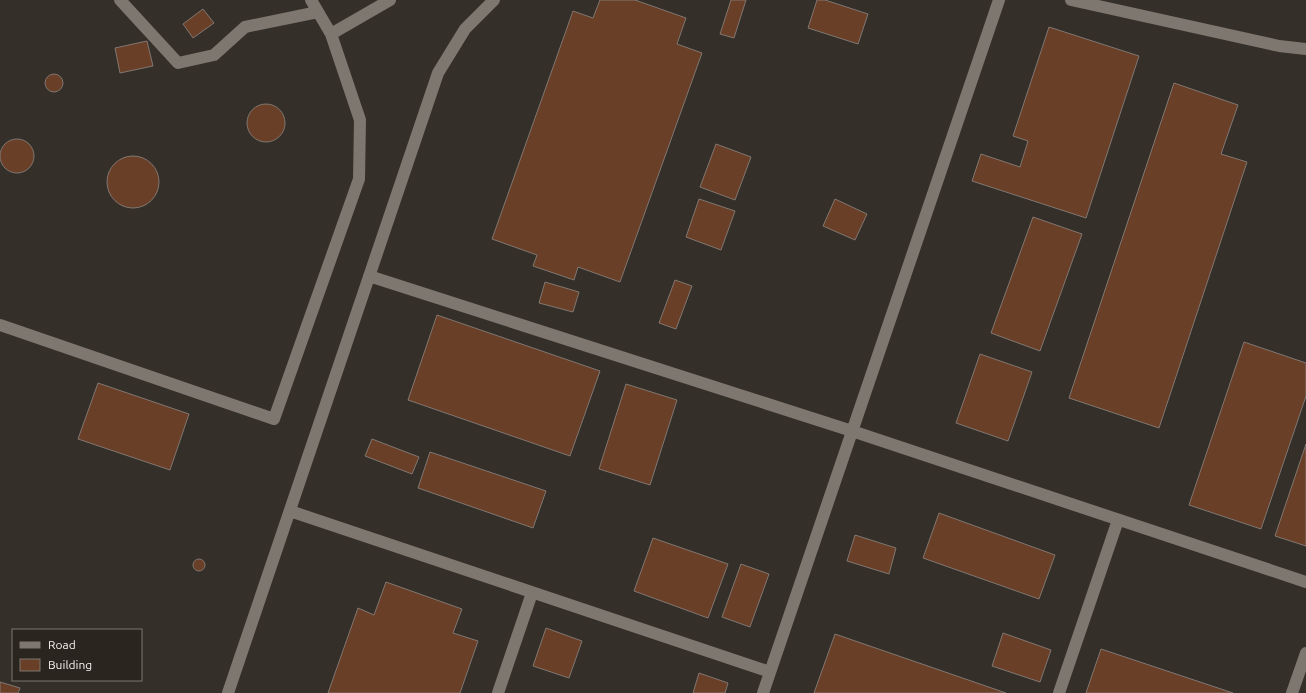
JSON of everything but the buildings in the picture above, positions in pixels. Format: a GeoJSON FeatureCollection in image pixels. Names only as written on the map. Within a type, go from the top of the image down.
{"type":"FeatureCollection","features":[{"type":"Feature","properties":{"kind":"street"},"geometry":{"type":"LineString","coordinates":[[120,0],[178,63],[214,55],[244,27],[318,12]]}},
{"type":"Feature","properties":{"kind":"street"},"geometry":{"type":"LineString","coordinates":[[0,326],[274,419],[359,179],[360,120],[331,34],[311,0]]}},
{"type":"Feature","properties":{"kind":"street"},"geometry":{"type":"LineString","coordinates":[[331,34],[390,0]]}},
{"type":"Feature","properties":{"kind":"street"},"geometry":{"type":"LineString","coordinates":[[228,693],[438,73],[465,30],[494,0]]}},
{"type":"Feature","properties":{"kind":"street"},"geometry":{"type":"LineString","coordinates":[[763,693],[999,0]]}},
{"type":"Feature","properties":{"kind":"street"},"geometry":{"type":"LineString","coordinates":[[1071,0],[1279,46],[1306,50]]}},
{"type":"Feature","properties":{"kind":"street"},"geometry":{"type":"LineString","coordinates":[[369,276],[852,432],[1306,582]]}},
{"type":"Feature","properties":{"kind":"street"},"geometry":{"type":"LineString","coordinates":[[290,511],[770,672]]}},
{"type":"Feature","properties":{"kind":"street"},"geometry":{"type":"LineString","coordinates":[[1059,693],[1118,520]]}},
{"type":"Feature","properties":{"kind":"street"},"geometry":{"type":"LineString","coordinates":[[498,693],[532,592]]}},
{"type":"Feature","properties":{"kind":"street"},"geometry":{"type":"LineString","coordinates":[[1292,693],[1306,652]]}}]}
